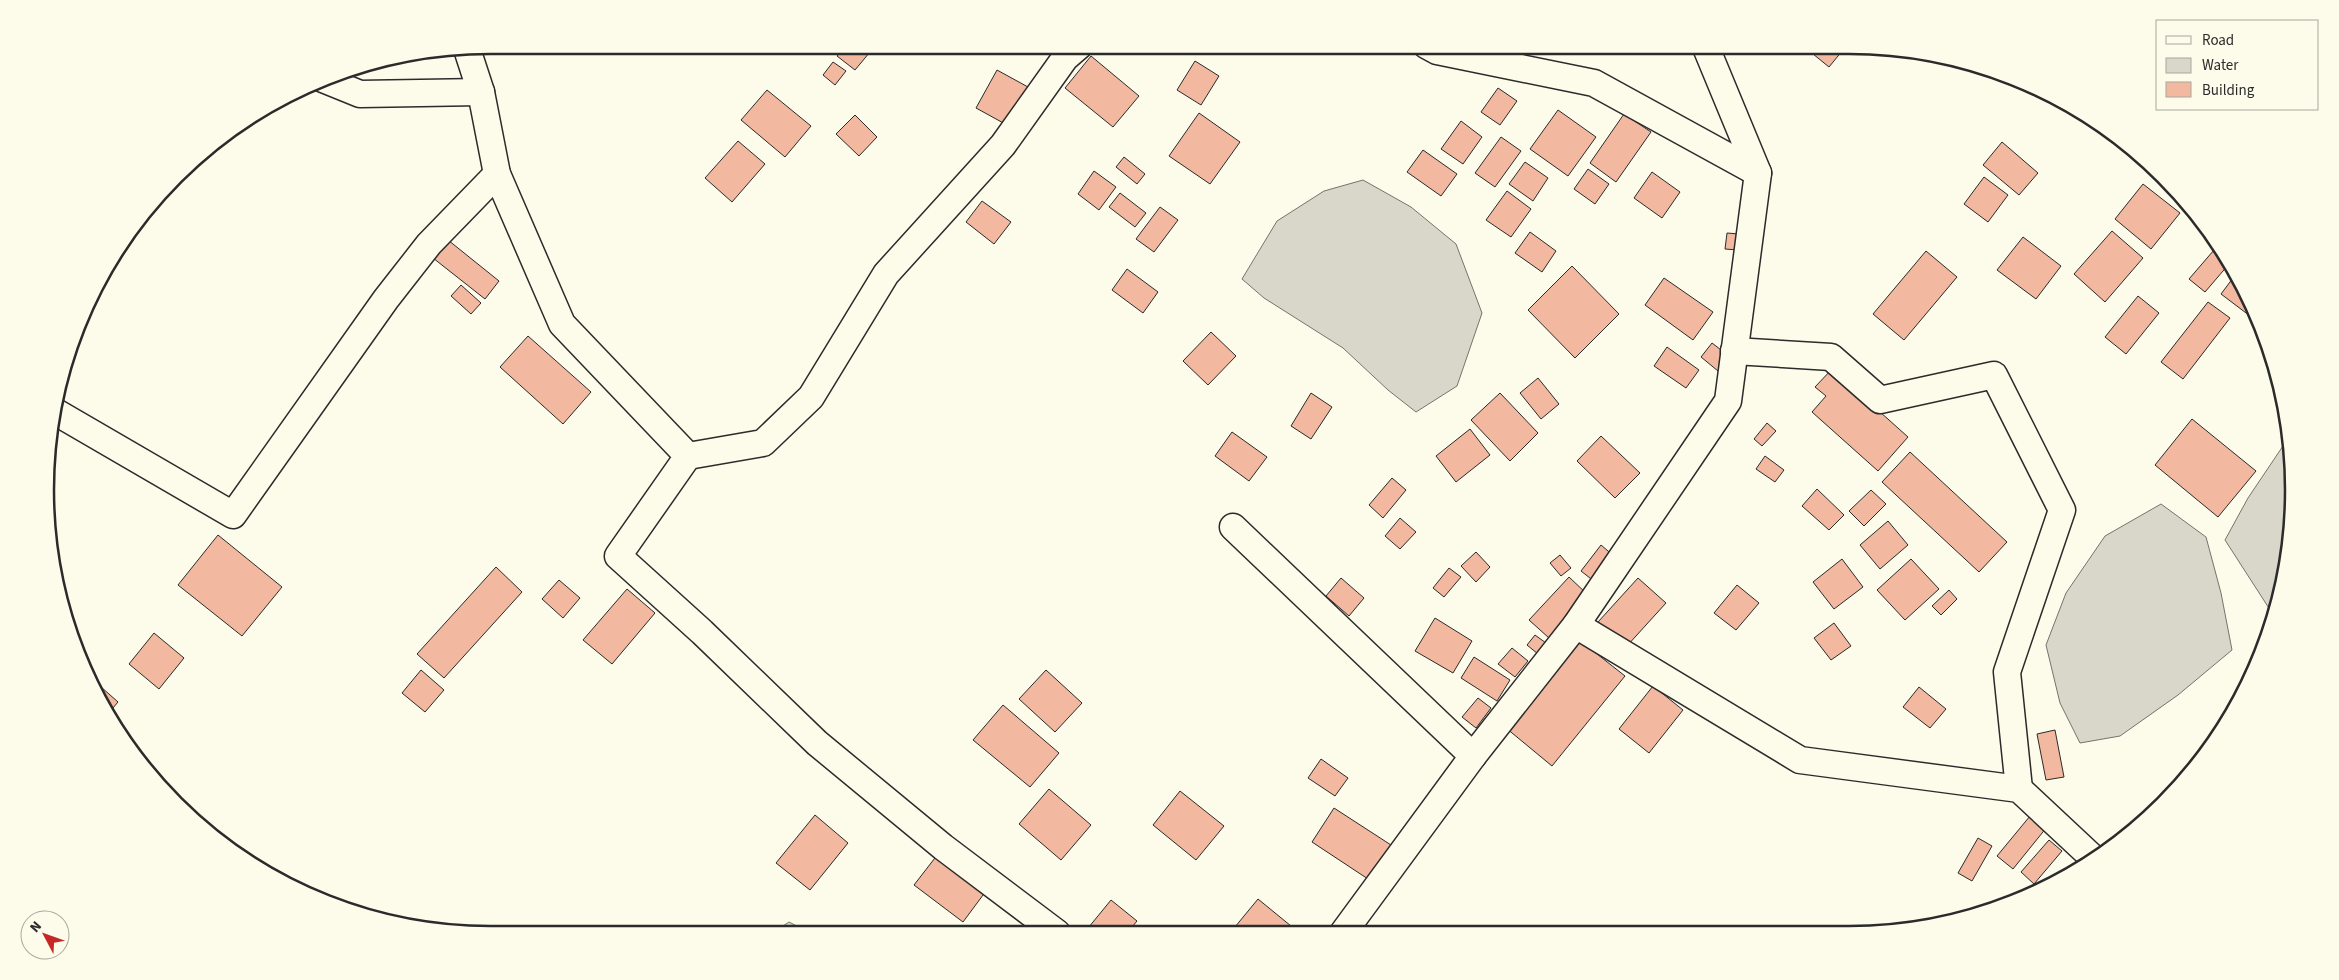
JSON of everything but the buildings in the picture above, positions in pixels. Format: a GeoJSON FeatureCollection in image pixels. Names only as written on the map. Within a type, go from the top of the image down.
{"type":"FeatureCollection","features":[{"type":"Feature","properties":{"kind":"street"},"geometry":{"type":"LineString","coordinates":[[1047,926],[943,846],[817,743],[702,632],[618,556],[688,456],[763,442],[811,397],[886,274],[1003,144],[1070,54]]}},
{"type":"Feature","properties":{"kind":"street"},"geometry":{"type":"LineString","coordinates":[[1452,54],[1594,82],[1758,173]]}},
{"type":"Feature","properties":{"kind":"street"},"geometry":{"type":"LineString","coordinates":[[1348,926],[1473,756],[1576,625],[1728,401],[1758,173],[1709,54]]}},
{"type":"Feature","properties":{"kind":"street"},"geometry":{"type":"LineString","coordinates":[[469,55],[481,92],[497,174],[562,324],[688,456]]}},
{"type":"Feature","properties":{"kind":"street"},"geometry":{"type":"LineString","coordinates":[[333,83],[360,94],[481,92]]}},
{"type":"Feature","properties":{"kind":"street"},"geometry":{"type":"LineString","coordinates":[[60,415],[233,515],[386,299],[429,244],[497,174]]}},
{"type":"Feature","properties":{"kind":"street"},"geometry":{"type":"LineString","coordinates":[[1734,351],[1831,357],[1880,400],[1994,375],[2062,510],[2007,672],[2019,789]]}},
{"type":"Feature","properties":{"kind":"street"},"geometry":{"type":"LineString","coordinates":[[1233,527],[1473,756]]}},
{"type":"Feature","properties":{"kind":"street"},"geometry":{"type":"LineString","coordinates":[[1576,625],[1800,760],[2019,789],[2089,854]]}},
{"type":"Feature","properties":{"kind":"water"},"geometry":{"type":"Polygon","coordinates":[[[1363,180],[1411,207],[1456,244],[1482,313],[1457,386],[1416,412],[1388,390],[1343,348],[1264,298],[1242,279],[1277,221],[1324,191],[1363,180]]]}},
{"type":"Feature","properties":{"kind":"water"},"geometry":{"type":"Polygon","coordinates":[[[2283,446],[2285,490],[2282,547],[2269,608],[2225,540],[2248,498],[2283,446]]]}},
{"type":"Feature","properties":{"kind":"water"},"geometry":{"type":"Polygon","coordinates":[[[2161,504],[2206,537],[2221,593],[2232,650],[2178,695],[2120,736],[2080,743],[2060,703],[2046,645],[2066,593],[2105,536],[2161,504]]]}},
{"type":"Feature","properties":{"kind":"water"},"geometry":{"type":"Polygon","coordinates":[[[789,922],[797,926],[783,926],[789,922]]]}}]}
